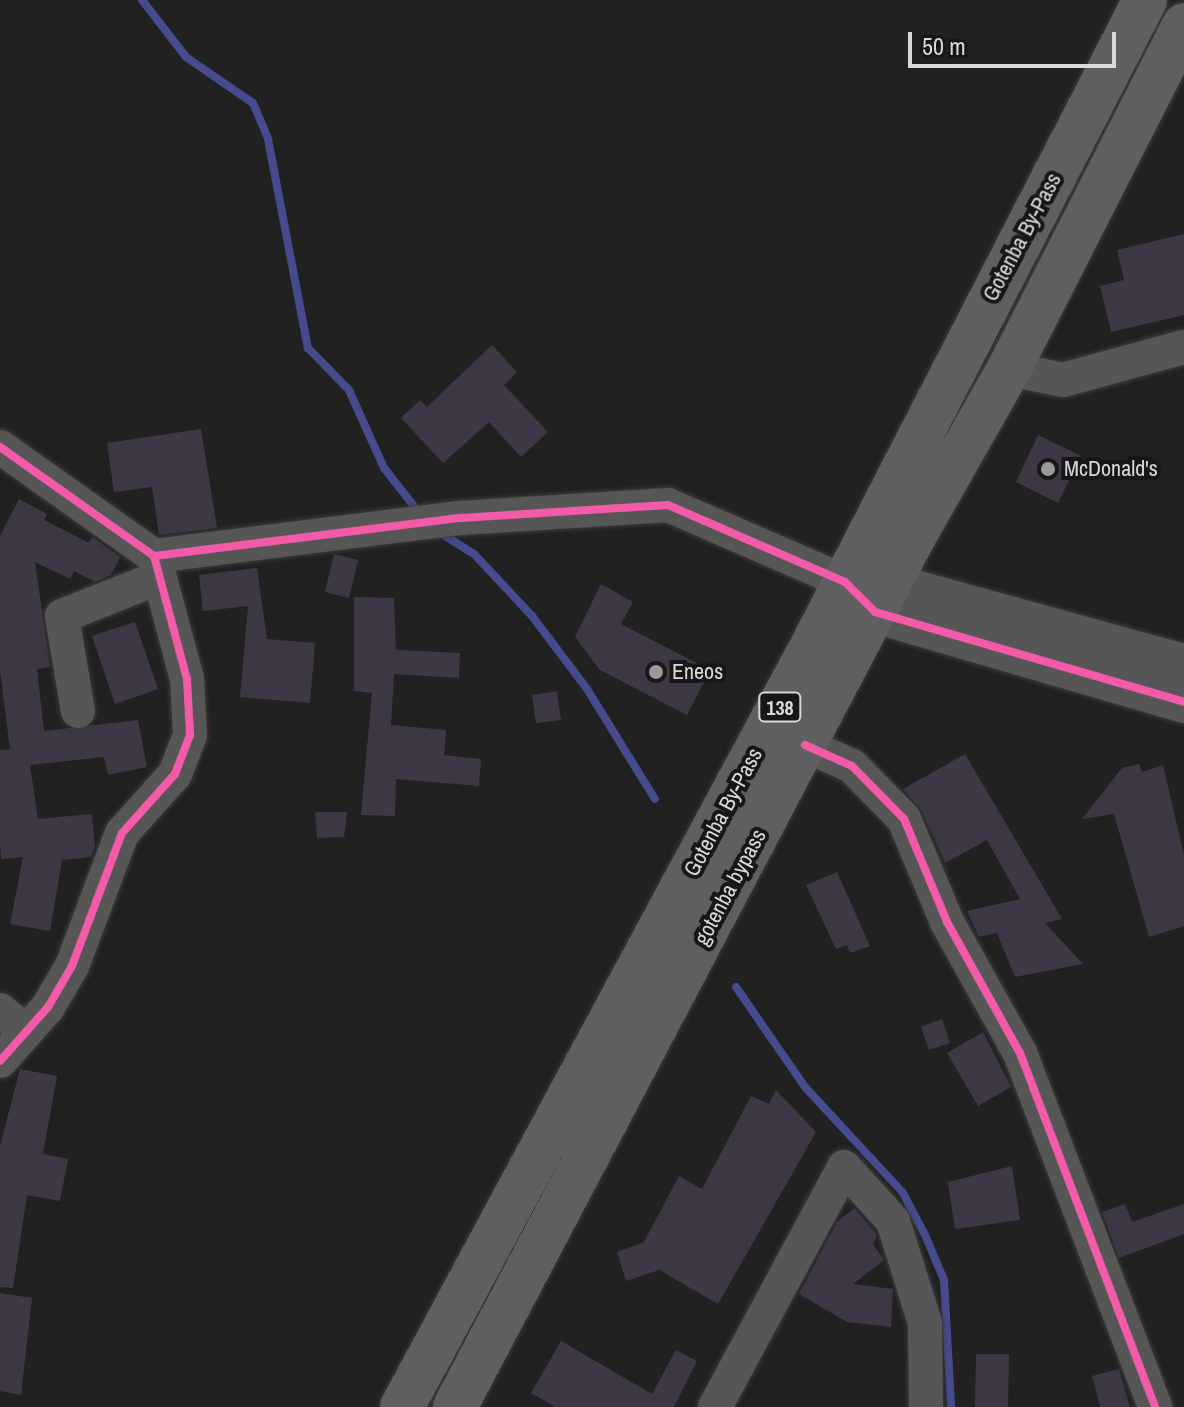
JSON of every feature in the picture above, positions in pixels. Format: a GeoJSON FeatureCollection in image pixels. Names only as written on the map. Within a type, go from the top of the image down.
{"type":"FeatureCollection","features":[{"type":"Feature","properties":{"kind":"highway","name":"Gotenba By-Pass"},"geometry":{"type":"LineString","coordinates":[[402,1407],[870,592],[1145,0]]}},
{"type":"Feature","properties":{"kind":"highway","name":"138"},"geometry":{"type":"LineString","coordinates":[[1009,369],[1184,25]]}},
{"type":"Feature","properties":{"kind":"highway","name":"gotenba bypass"},"geometry":{"type":"LineString","coordinates":[[455,1407],[805,745],[870,592],[1009,369]]}},
{"type":"Feature","properties":{"kind":"street"},"geometry":{"type":"LineString","coordinates":[[1009,369],[1063,380],[1184,347]]}},
{"type":"Feature","properties":{"kind":"street"},"geometry":{"type":"LineString","coordinates":[[0,447],[157,567],[187,679],[190,735],[175,774],[122,833],[72,966],[13,1021],[0,1061]]}},
{"type":"Feature","properties":{"kind":"street"},"geometry":{"type":"LineString","coordinates":[[78,711],[62,616],[157,567],[461,518],[596,504],[668,505],[870,592],[1184,702]]}},
{"type":"Feature","properties":{"kind":"street"},"geometry":{"type":"LineString","coordinates":[[870,592],[1184,665]]}},
{"type":"Feature","properties":{"kind":"street"},"geometry":{"type":"LineString","coordinates":[[805,745],[852,766],[904,819],[947,922],[1020,1053],[1155,1407]]}},
{"type":"Feature","properties":{"kind":"street"},"geometry":{"type":"LineString","coordinates":[[715,1407],[844,1167],[893,1221],[925,1323],[926,1407]]}},
{"type":"Feature","properties":{"kind":"building"},"geometry":{"type":"Polygon","coordinates":[[[1184,234],[1184,315],[1111,332],[1100,286],[1124,280],[1117,250],[1184,234]]]}},
{"type":"Feature","properties":{"kind":"building"},"geometry":{"type":"Polygon","coordinates":[[[492,345],[517,372],[504,385],[548,432],[521,457],[489,422],[443,463],[401,418],[420,400],[427,407],[492,345]]]}},
{"type":"Feature","properties":{"kind":"building"},"geometry":{"type":"Polygon","coordinates":[[[201,429],[217,528],[159,535],[152,487],[114,492],[107,443],[201,429]]]}},
{"type":"Feature","properties":{"kind":"building","name":"McDonald's"},"geometry":{"type":"Polygon","coordinates":[[[1038,435],[1081,456],[1058,503],[1016,482],[1038,435]]]}},
{"type":"Feature","properties":{"kind":"building"},"geometry":{"type":"Polygon","coordinates":[[[19,499],[47,514],[44,520],[89,543],[92,537],[120,557],[111,575],[95,582],[74,571],[70,579],[35,562],[50,667],[37,669],[44,731],[138,720],[147,767],[108,775],[104,757],[30,765],[38,819],[92,814],[95,847],[91,857],[62,860],[50,931],[10,924],[23,857],[1,859],[0,750],[10,749],[0,670],[0,536],[19,499]]]}},
{"type":"Feature","properties":{"kind":"building"},"geometry":{"type":"Polygon","coordinates":[[[334,554],[358,560],[349,598],[325,592],[334,554]]]}},
{"type":"Feature","properties":{"kind":"building"},"geometry":{"type":"Polygon","coordinates":[[[257,568],[267,639],[315,643],[310,703],[240,697],[248,606],[203,611],[199,575],[257,568]]]}},
{"type":"Feature","properties":{"kind":"building"},"geometry":{"type":"Polygon","coordinates":[[[601,584],[633,602],[621,624],[710,670],[687,715],[600,670],[575,637],[601,584]]]}},
{"type":"Feature","properties":{"kind":"building"},"geometry":{"type":"Polygon","coordinates":[[[354,597],[394,598],[396,650],[460,653],[459,678],[394,674],[391,725],[446,730],[444,755],[481,759],[479,786],[396,779],[395,816],[361,815],[372,693],[354,691],[354,597]]]}},
{"type":"Feature","properties":{"kind":"building"},"geometry":{"type":"Polygon","coordinates":[[[135,622],[158,689],[115,704],[92,636],[135,622]]]}},
{"type":"Feature","properties":{"kind":"building"},"geometry":{"type":"Polygon","coordinates":[[[557,691],[561,720],[536,723],[532,695],[557,691]]]}},
{"type":"Feature","properties":{"kind":"building"},"geometry":{"type":"Polygon","coordinates":[[[965,754],[1062,919],[1045,923],[1083,964],[1015,977],[997,933],[979,937],[967,911],[1020,899],[987,840],[945,863],[922,811],[903,789],[965,754]]]}},
{"type":"Feature","properties":{"kind":"building"},"geometry":{"type":"Polygon","coordinates":[[[1139,764],[1142,772],[1163,765],[1184,855],[1184,926],[1149,937],[1114,814],[1082,819],[1122,768],[1139,764]]]}},
{"type":"Feature","properties":{"kind":"building"},"geometry":{"type":"Polygon","coordinates":[[[315,812],[347,812],[344,837],[317,838],[315,812]]]}},
{"type":"Feature","properties":{"kind":"building"},"geometry":{"type":"Polygon","coordinates":[[[837,872],[870,946],[850,953],[847,945],[836,949],[806,885],[837,872]]]}},
{"type":"Feature","properties":{"kind":"building"},"geometry":{"type":"Polygon","coordinates":[[[942,1019],[950,1043],[929,1050],[921,1027],[942,1019]]]}},
{"type":"Feature","properties":{"kind":"building"},"geometry":{"type":"Polygon","coordinates":[[[983,1032],[1011,1087],[978,1106],[947,1053],[983,1032]]]}},
{"type":"Feature","properties":{"kind":"building"},"geometry":{"type":"Polygon","coordinates":[[[20,1069],[57,1076],[43,1154],[68,1159],[60,1201],[27,1195],[13,1288],[0,1287],[0,1146],[20,1069]]]}},
{"type":"Feature","properties":{"kind":"building"},"geometry":{"type":"Polygon","coordinates":[[[776,1090],[816,1132],[718,1304],[659,1270],[626,1281],[617,1252],[644,1242],[679,1176],[702,1189],[751,1096],[769,1104],[776,1090]]]}},
{"type":"Feature","properties":{"kind":"building"},"geometry":{"type":"Polygon","coordinates":[[[1012,1166],[1020,1220],[955,1229],[948,1182],[1012,1166]]]}},
{"type":"Feature","properties":{"kind":"building"},"geometry":{"type":"Polygon","coordinates":[[[1125,1204],[1132,1222],[1184,1204],[1184,1234],[1119,1258],[1102,1212],[1125,1204]]]}},
{"type":"Feature","properties":{"kind":"building"},"geometry":{"type":"Polygon","coordinates":[[[854,1208],[877,1235],[873,1244],[884,1260],[853,1284],[893,1289],[891,1327],[847,1322],[799,1294],[837,1222],[854,1208]]]}},
{"type":"Feature","properties":{"kind":"building"},"geometry":{"type":"Polygon","coordinates":[[[0,1293],[32,1298],[21,1395],[0,1391],[0,1293]]]}},
{"type":"Feature","properties":{"kind":"building"},"geometry":{"type":"Polygon","coordinates":[[[561,1341],[652,1394],[676,1350],[697,1361],[674,1407],[555,1407],[531,1393],[561,1341]]]}},
{"type":"Feature","properties":{"kind":"building"},"geometry":{"type":"Polygon","coordinates":[[[976,1354],[1009,1354],[1008,1407],[975,1407],[976,1354]]]}},
{"type":"Feature","properties":{"kind":"building"},"geometry":{"type":"Polygon","coordinates":[[[1119,1369],[1130,1407],[1100,1407],[1092,1376],[1119,1369]]]}},
{"type":"Feature","properties":{"kind":"waterway"},"geometry":{"type":"LineString","coordinates":[[142,0],[186,57],[253,103],[268,139],[308,348],[349,390],[384,468],[421,515]]}},
{"type":"Feature","properties":{"kind":"waterway"},"geometry":{"type":"LineString","coordinates":[[439,532],[474,554],[532,616],[587,689],[655,799]]}},
{"type":"Feature","properties":{"kind":"waterway"},"geometry":{"type":"LineString","coordinates":[[736,987],[805,1087],[903,1193],[925,1235],[944,1280],[951,1407]]}},
{"type":"Feature","properties":{"kind":"cycle path"},"geometry":{"type":"LineString","coordinates":[[0,447],[154,556],[187,679],[190,735],[175,774],[122,833],[72,966],[48,1007],[0,1061]]}},
{"type":"Feature","properties":{"kind":"cycle path"},"geometry":{"type":"LineString","coordinates":[[154,556],[461,518],[668,505],[845,582],[875,612],[1184,702]]}},
{"type":"Feature","properties":{"kind":"cycle path"},"geometry":{"type":"LineString","coordinates":[[805,745],[852,766],[904,819],[947,922],[1020,1053],[1155,1407]]}},
{"type":"Feature","properties":{"kind":"place","name":"McDonald's"},"geometry":{"type":"Point","coordinates":[1048,469]}},
{"type":"Feature","properties":{"kind":"place","name":"Eneos"},"geometry":{"type":"Point","coordinates":[656,672]}}]}
